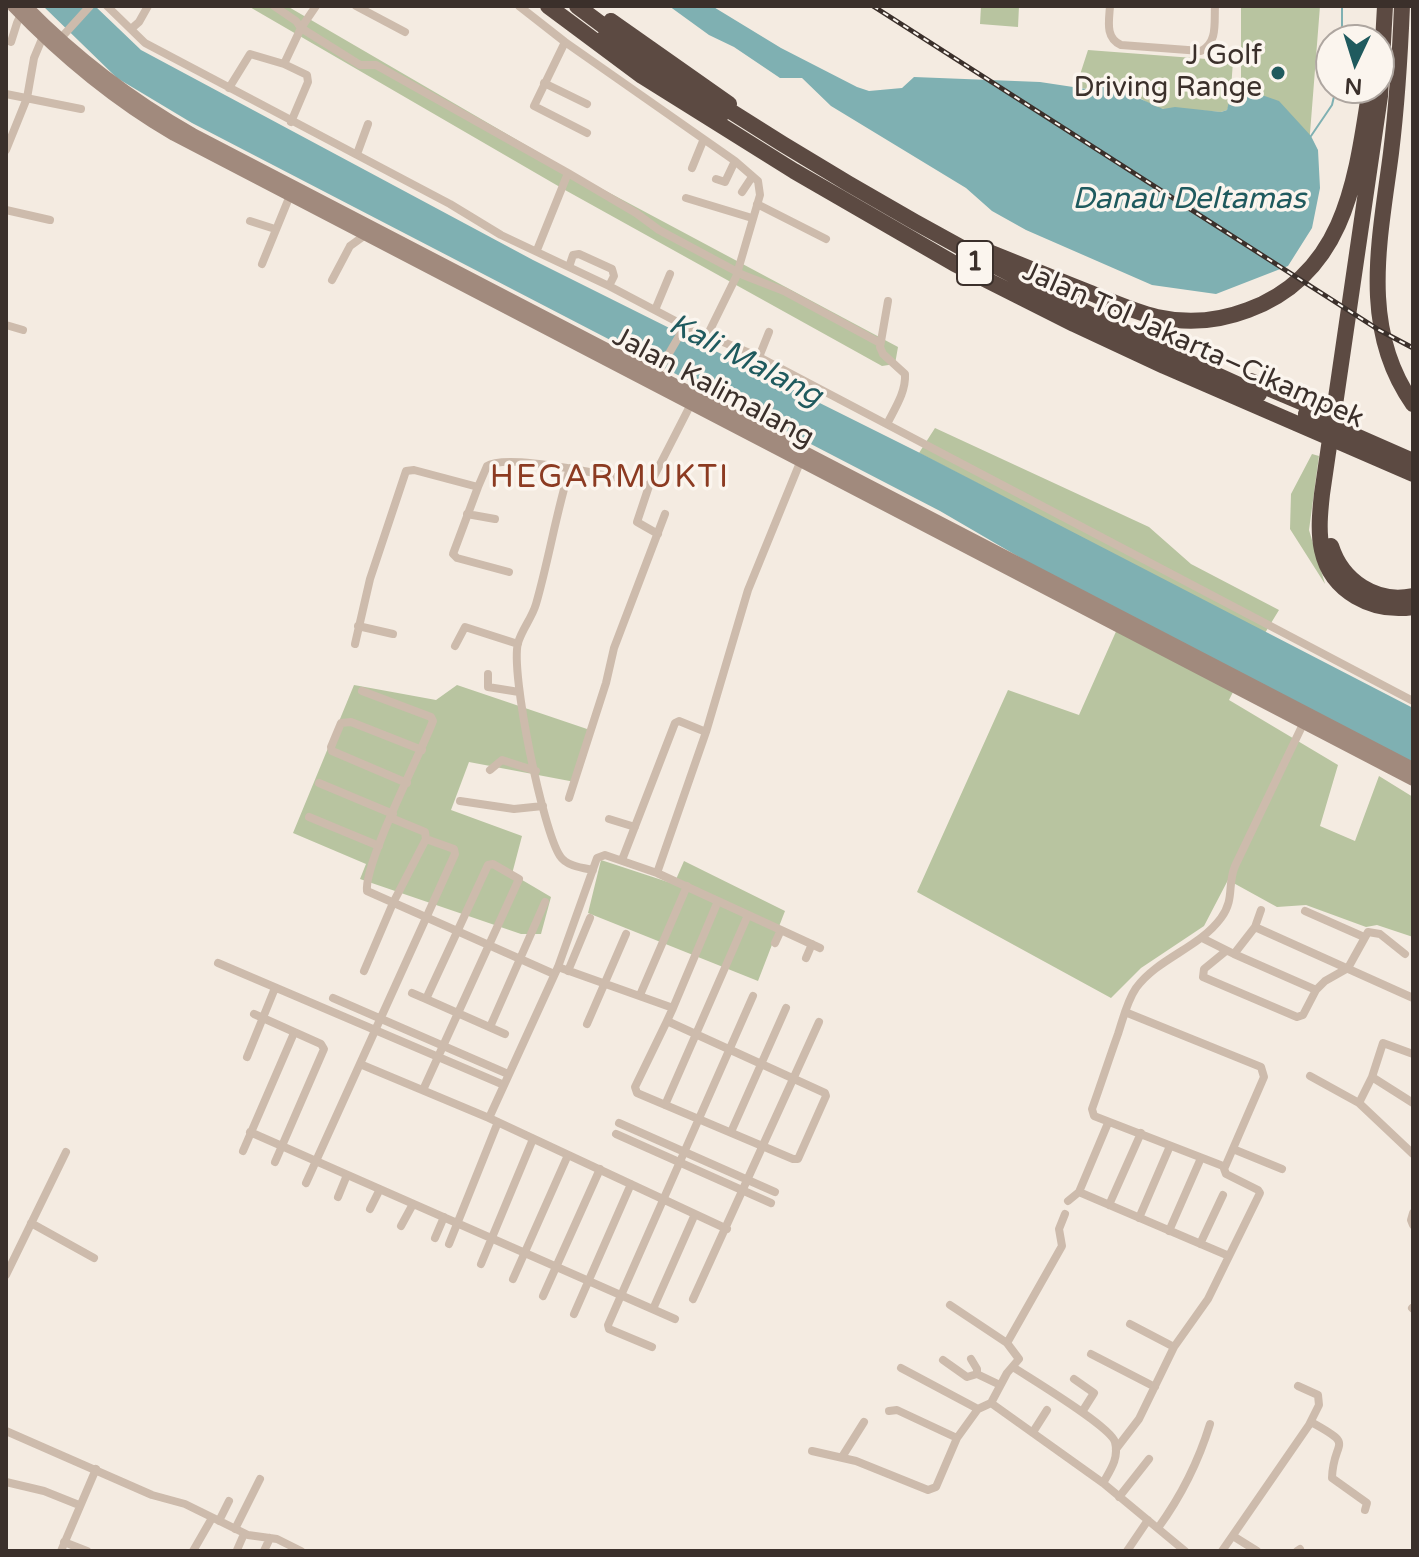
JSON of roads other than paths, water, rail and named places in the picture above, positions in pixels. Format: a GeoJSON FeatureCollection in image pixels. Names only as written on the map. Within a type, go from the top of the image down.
{"type":"FeatureCollection","features":[{"type":"Feature","properties":{"kind":"highway","name":"Jalan Tol Jakarta–Cikampek"},"geometry":{"type":"LineString","coordinates":[[548,6],[642,76],[899,233],[1074,324],[1164,366],[1413,471]]}},
{"type":"Feature","properties":{"kind":"highway","name":"1"},"geometry":{"type":"LineString","coordinates":[[565,6],[643,62],[791,158],[911,228],[1073,315],[1413,471]]}},
{"type":"Feature","properties":{"kind":"highway","name":"1"},"geometry":{"type":"LineString","coordinates":[[577,6],[669,72],[911,222],[1067,306],[1413,461]]}},
{"type":"Feature","properties":{"kind":"highway","name":"Jalan Tol Jakarta–Cikampek"},"geometry":{"type":"LineString","coordinates":[[590,6],[730,104],[833,167],[972,245],[1161,342],[1413,450]]}},
{"type":"Feature","properties":{"kind":"highway"},"geometry":{"type":"LineString","coordinates":[[1385,6],[1378,111],[1343,375],[1320,512],[1320,541],[1329,570],[1343,587],[1365,603],[1389,608],[1413,607]]}},
{"type":"Feature","properties":{"kind":"highway"},"geometry":{"type":"LineString","coordinates":[[1395,6],[1387,152],[1377,252],[1378,306],[1392,369],[1413,404]]}},
{"type":"Feature","properties":{"kind":"highway"},"geometry":{"type":"LineString","coordinates":[[1343,375],[1400,76],[1402,6]]}},
{"type":"Feature","properties":{"kind":"highway"},"geometry":{"type":"LineString","coordinates":[[972,245],[1122,306],[1160,318],[1182,321],[1233,316],[1256,307],[1298,281],[1332,240],[1353,183],[1367,104]]}},
{"type":"Feature","properties":{"kind":"highway"},"geometry":{"type":"LineString","coordinates":[[1164,366],[1184,380],[1372,464],[1413,487]]}},
{"type":"Feature","properties":{"kind":"highway"},"geometry":{"type":"LineString","coordinates":[[1329,469],[1328,530],[1338,562],[1358,585],[1374,593],[1396,598],[1413,596]]}},
{"type":"Feature","properties":{"kind":"main road","name":"Jalan Kalimalang"},"geometry":{"type":"LineString","coordinates":[[22,8],[110,93],[153,123],[370,230],[1306,718],[1413,768]]}},
{"type":"Feature","properties":{"kind":"main road","name":"Jalan Kalimalang"},"geometry":{"type":"LineString","coordinates":[[45,32],[63,36],[100,74],[157,114],[292,190]]}},
{"type":"Feature","properties":{"kind":"main road","name":"Jalan Kalimalang"},"geometry":{"type":"LineString","coordinates":[[370,230],[660,370],[694,399]]}},
{"type":"Feature","properties":{"kind":"main road","name":"Jalan Kalimalang"},"geometry":{"type":"LineString","coordinates":[[1306,718],[1413,780]]}},
{"type":"Feature","properties":{"kind":"street"},"geometry":{"type":"LineString","coordinates":[[63,36],[90,6]]}},
{"type":"Feature","properties":{"kind":"street"},"geometry":{"type":"LineString","coordinates":[[107,6],[140,40],[450,204],[501,235],[609,286],[683,329],[708,334],[759,357],[1413,701]]}},
{"type":"Feature","properties":{"kind":"street"},"geometry":{"type":"LineString","coordinates":[[131,29],[148,6]]}},
{"type":"Feature","properties":{"kind":"street"},"geometry":{"type":"LineString","coordinates":[[274,6],[301,28],[360,65],[376,65],[568,173],[659,230],[737,271],[784,291],[880,343]]}},
{"type":"Feature","properties":{"kind":"street"},"geometry":{"type":"LineString","coordinates":[[284,64],[301,28],[316,6]]}},
{"type":"Feature","properties":{"kind":"street"},"geometry":{"type":"LineString","coordinates":[[356,6],[405,32]]}},
{"type":"Feature","properties":{"kind":"street"},"geometry":{"type":"LineString","coordinates":[[519,6],[565,42],[735,161],[759,184],[757,204],[737,271],[708,334]]}},
{"type":"Feature","properties":{"kind":"street"},"geometry":{"type":"LineString","coordinates":[[1110,6],[1109,28],[1114,42],[1201,51],[1212,42],[1215,6]]}},
{"type":"Feature","properties":{"kind":"street"},"geometry":{"type":"LineString","coordinates":[[11,42],[22,8]]}},
{"type":"Feature","properties":{"kind":"street"},"geometry":{"type":"LineString","coordinates":[[6,150],[27,98],[34,58],[45,32]]}},
{"type":"Feature","properties":{"kind":"street"},"geometry":{"type":"LineString","coordinates":[[565,42],[534,106],[587,133]]}},
{"type":"Feature","properties":{"kind":"street"},"geometry":{"type":"LineString","coordinates":[[229,88],[249,54],[284,64],[308,77],[291,122]]}},
{"type":"Feature","properties":{"kind":"street"},"geometry":{"type":"LineString","coordinates":[[544,83],[587,104]]}},
{"type":"Feature","properties":{"kind":"street"},"geometry":{"type":"LineString","coordinates":[[6,94],[81,109]]}},
{"type":"Feature","properties":{"kind":"street"},"geometry":{"type":"LineString","coordinates":[[357,154],[368,124]]}},
{"type":"Feature","properties":{"kind":"street"},"geometry":{"type":"LineString","coordinates":[[692,168],[703,141]]}},
{"type":"Feature","properties":{"kind":"street"},"geometry":{"type":"LineString","coordinates":[[716,179],[725,182],[735,161]]}},
{"type":"Feature","properties":{"kind":"street"},"geometry":{"type":"LineString","coordinates":[[537,250],[568,173]]}},
{"type":"Feature","properties":{"kind":"street"},"geometry":{"type":"LineString","coordinates":[[742,192],[752,177]]}},
{"type":"Feature","properties":{"kind":"street"},"geometry":{"type":"LineString","coordinates":[[262,264],[292,190]]}},
{"type":"Feature","properties":{"kind":"street"},"geometry":{"type":"LineString","coordinates":[[686,198],[752,218]]}},
{"type":"Feature","properties":{"kind":"street"},"geometry":{"type":"LineString","coordinates":[[757,204],[826,239]]}},
{"type":"Feature","properties":{"kind":"street"},"geometry":{"type":"LineString","coordinates":[[6,210],[50,220]]}},
{"type":"Feature","properties":{"kind":"street"},"geometry":{"type":"LineString","coordinates":[[250,221],[275,229]]}},
{"type":"Feature","properties":{"kind":"street"},"geometry":{"type":"LineString","coordinates":[[332,280],[350,246],[370,230]]}},
{"type":"Feature","properties":{"kind":"street"},"geometry":{"type":"LineString","coordinates":[[569,267],[572,256],[576,254],[601,264],[614,271],[609,286]]}},
{"type":"Feature","properties":{"kind":"street"},"geometry":{"type":"LineString","coordinates":[[655,310],[670,274]]}},
{"type":"Feature","properties":{"kind":"street"},"geometry":{"type":"LineString","coordinates":[[887,424],[904,391],[906,380],[902,370],[883,354],[880,343],[888,301]]}},
{"type":"Feature","properties":{"kind":"street"},"geometry":{"type":"LineString","coordinates":[[6,325],[23,330]]}},
{"type":"Feature","properties":{"kind":"street"},"geometry":{"type":"LineString","coordinates":[[660,370],[683,329]]}},
{"type":"Feature","properties":{"kind":"street"},"geometry":{"type":"LineString","coordinates":[[759,357],[769,332]]}},
{"type":"Feature","properties":{"kind":"street"},"geometry":{"type":"LineString","coordinates":[[658,534],[637,522],[649,486],[694,399]]}},
{"type":"Feature","properties":{"kind":"street"},"geometry":{"type":"LineString","coordinates":[[657,873],[706,732],[748,590],[802,456]]}},
{"type":"Feature","properties":{"kind":"street"},"geometry":{"type":"LineString","coordinates":[[509,572],[455,557],[453,552],[487,466],[492,462],[570,468],[649,486]]}},
{"type":"Feature","properties":{"kind":"street"},"geometry":{"type":"LineString","coordinates":[[570,468],[555,513],[535,608],[518,644],[519,692],[521,714],[543,806],[559,855],[568,863],[593,870]]}},
{"type":"Feature","properties":{"kind":"street"},"geometry":{"type":"LineString","coordinates":[[355,644],[403,474],[410,469],[478,487]]}},
{"type":"Feature","properties":{"kind":"street"},"geometry":{"type":"LineString","coordinates":[[467,514],[495,519]]}},
{"type":"Feature","properties":{"kind":"street"},"geometry":{"type":"LineString","coordinates":[[569,798],[614,648],[665,514]]}},
{"type":"Feature","properties":{"kind":"street"},"geometry":{"type":"LineString","coordinates":[[358,626],[393,634]]}},
{"type":"Feature","properties":{"kind":"street"},"geometry":{"type":"LineString","coordinates":[[455,646],[465,627],[518,644]]}},
{"type":"Feature","properties":{"kind":"street"},"geometry":{"type":"LineString","coordinates":[[488,674],[488,687],[519,692]]}},
{"type":"Feature","properties":{"kind":"street"},"geometry":{"type":"LineString","coordinates":[[362,691],[431,717],[433,721],[379,846],[366,889],[519,958],[568,971],[673,1008]]}},
{"type":"Feature","properties":{"kind":"street"},"geometry":{"type":"LineString","coordinates":[[1225,1167],[1108,1123],[1094,1116],[1092,1109],[1125,1012],[1138,985],[1202,938],[1221,919],[1232,897],[1230,882],[1235,866],[1306,718]]}},
{"type":"Feature","properties":{"kind":"street"},"geometry":{"type":"LineString","coordinates":[[622,860],[675,723],[679,721],[706,732]]}},
{"type":"Feature","properties":{"kind":"street"},"geometry":{"type":"LineString","coordinates":[[407,783],[332,751],[341,723],[351,722],[422,750]]}},
{"type":"Feature","properties":{"kind":"street"},"geometry":{"type":"LineString","coordinates":[[490,770],[502,760],[536,771]]}},
{"type":"Feature","properties":{"kind":"street"},"geometry":{"type":"LineString","coordinates":[[319,783],[425,832],[426,839],[393,903],[364,971]]}},
{"type":"Feature","properties":{"kind":"street"},"geometry":{"type":"LineString","coordinates":[[460,801],[514,809],[543,806]]}},
{"type":"Feature","properties":{"kind":"street"},"geometry":{"type":"LineString","coordinates":[[309,817],[379,846]]}},
{"type":"Feature","properties":{"kind":"street"},"geometry":{"type":"LineString","coordinates":[[609,819],[635,827]]}},
{"type":"Feature","properties":{"kind":"street"},"geometry":{"type":"LineString","coordinates":[[306,1183],[456,852],[426,839]]}},
{"type":"Feature","properties":{"kind":"street"},"geometry":{"type":"LineString","coordinates":[[449,1244],[508,1074],[556,970],[600,855],[657,873],[816,946],[806,958]]}},
{"type":"Feature","properties":{"kind":"street"},"geometry":{"type":"LineString","coordinates":[[423,1090],[519,881],[492,864],[488,865],[426,999]]}},
{"type":"Feature","properties":{"kind":"street"},"geometry":{"type":"LineString","coordinates":[[640,995],[687,886]]}},
{"type":"Feature","properties":{"kind":"street"},"geometry":{"type":"LineString","coordinates":[[667,1021],[822,1091],[826,1096],[796,1160],[638,1094],[635,1087],[673,1008],[718,901]]}},
{"type":"Feature","properties":{"kind":"street"},"geometry":{"type":"LineString","coordinates":[[490,1027],[545,902]]}},
{"type":"Feature","properties":{"kind":"street"},"geometry":{"type":"LineString","coordinates":[[1261,910],[1255,927],[1230,952],[1204,969],[1203,977],[1297,1017],[1303,1015],[1316,990],[1325,981],[1348,968],[1368,932],[1376,932],[1405,954]]}},
{"type":"Feature","properties":{"kind":"street"},"geometry":{"type":"LineString","coordinates":[[1305,911],[1364,937]]}},
{"type":"Feature","properties":{"kind":"street"},"geometry":{"type":"LineString","coordinates":[[665,1105],[748,915]]}},
{"type":"Feature","properties":{"kind":"street"},"geometry":{"type":"LineString","coordinates":[[568,971],[590,918]]}},
{"type":"Feature","properties":{"kind":"street"},"geometry":{"type":"LineString","coordinates":[[1255,927],[1413,998]]}},
{"type":"Feature","properties":{"kind":"street"},"geometry":{"type":"LineString","coordinates":[[775,943],[781,930]]}},
{"type":"Feature","properties":{"kind":"street"},"geometry":{"type":"LineString","coordinates":[[587,1024],[626,934]]}},
{"type":"Feature","properties":{"kind":"street"},"geometry":{"type":"LineString","coordinates":[[1202,938],[1316,990]]}},
{"type":"Feature","properties":{"kind":"street"},"geometry":{"type":"LineString","coordinates":[[218,963],[504,1085]]}},
{"type":"Feature","properties":{"kind":"street"},"geometry":{"type":"LineString","coordinates":[[247,1057],[275,988]]}},
{"type":"Feature","properties":{"kind":"street"},"geometry":{"type":"LineString","coordinates":[[412,993],[505,1034]]}},
{"type":"Feature","properties":{"kind":"street"},"geometry":{"type":"LineString","coordinates":[[652,1347],[608,1328],[662,1198],[753,996]]}},
{"type":"Feature","properties":{"kind":"street"},"geometry":{"type":"LineString","coordinates":[[333,998],[508,1074]]}},
{"type":"Feature","properties":{"kind":"street"},"geometry":{"type":"LineString","coordinates":[[731,1132],[786,1008]]}},
{"type":"Feature","properties":{"kind":"street"},"geometry":{"type":"LineString","coordinates":[[1116,1449],[1139,1419],[1174,1347],[1208,1299],[1260,1193],[1226,1174],[1225,1167],[1264,1077],[1261,1067],[1125,1012]]}},
{"type":"Feature","properties":{"kind":"street"},"geometry":{"type":"LineString","coordinates":[[254,1014],[323,1046],[324,1053],[275,1162]]}},
{"type":"Feature","properties":{"kind":"street"},"geometry":{"type":"LineString","coordinates":[[693,1299],[819,1022]]}},
{"type":"Feature","properties":{"kind":"street"},"geometry":{"type":"LineString","coordinates":[[243,1151],[294,1033]]}},
{"type":"Feature","properties":{"kind":"street"},"geometry":{"type":"LineString","coordinates":[[1359,1103],[1372,1077],[1383,1043],[1413,1054]]}},
{"type":"Feature","properties":{"kind":"street"},"geometry":{"type":"LineString","coordinates":[[360,1064],[494,1120],[727,1229]]}},
{"type":"Feature","properties":{"kind":"street"},"geometry":{"type":"LineString","coordinates":[[1310,1076],[1359,1103],[1413,1154]]}},
{"type":"Feature","properties":{"kind":"street"},"geometry":{"type":"LineString","coordinates":[[1372,1077],[1413,1103]]}},
{"type":"Feature","properties":{"kind":"street"},"geometry":{"type":"LineString","coordinates":[[619,1123],[775,1192]]}},
{"type":"Feature","properties":{"kind":"street"},"geometry":{"type":"LineString","coordinates":[[1068,1201],[1079,1192],[1108,1123]]}},
{"type":"Feature","properties":{"kind":"street"},"geometry":{"type":"LineString","coordinates":[[250,1132],[675,1319]]}},
{"type":"Feature","properties":{"kind":"street"},"geometry":{"type":"LineString","coordinates":[[1109,1205],[1141,1133]]}},
{"type":"Feature","properties":{"kind":"street"},"geometry":{"type":"LineString","coordinates":[[616,1134],[771,1203]]}},
{"type":"Feature","properties":{"kind":"street"},"geometry":{"type":"LineString","coordinates":[[481,1264],[533,1139]]}},
{"type":"Feature","properties":{"kind":"street"},"geometry":{"type":"LineString","coordinates":[[1139,1218],[1170,1146]]}},
{"type":"Feature","properties":{"kind":"street"},"geometry":{"type":"LineString","coordinates":[[1233,1149],[1282,1169]]}},
{"type":"Feature","properties":{"kind":"street"},"geometry":{"type":"LineString","coordinates":[[6,1275],[66,1152]]}},
{"type":"Feature","properties":{"kind":"street"},"geometry":{"type":"LineString","coordinates":[[513,1279],[568,1155]]}},
{"type":"Feature","properties":{"kind":"street"},"geometry":{"type":"LineString","coordinates":[[1169,1231],[1201,1158]]}},
{"type":"Feature","properties":{"kind":"street"},"geometry":{"type":"LineString","coordinates":[[543,1296],[600,1169]]}},
{"type":"Feature","properties":{"kind":"street"},"geometry":{"type":"LineString","coordinates":[[338,1197],[347,1175]]}},
{"type":"Feature","properties":{"kind":"street"},"geometry":{"type":"LineString","coordinates":[[574,1314],[631,1184]]}},
{"type":"Feature","properties":{"kind":"street"},"geometry":{"type":"LineString","coordinates":[[370,1209],[380,1189]]}},
{"type":"Feature","properties":{"kind":"street"},"geometry":{"type":"LineString","coordinates":[[1079,1192],[1229,1256]]}},
{"type":"Feature","properties":{"kind":"street"},"geometry":{"type":"LineString","coordinates":[[1200,1244],[1223,1195]]}},
{"type":"Feature","properties":{"kind":"street"},"geometry":{"type":"LineString","coordinates":[[401,1226],[413,1204]]}},
{"type":"Feature","properties":{"kind":"street"},"geometry":{"type":"LineString","coordinates":[[1413,1213],[1413,1225]]}},
{"type":"Feature","properties":{"kind":"street"},"geometry":{"type":"LineString","coordinates":[[653,1309],[695,1214]]}},
{"type":"Feature","properties":{"kind":"street"},"geometry":{"type":"LineString","coordinates":[[1007,1343],[1062,1246],[1059,1229],[1065,1214]]}},
{"type":"Feature","properties":{"kind":"street"},"geometry":{"type":"LineString","coordinates":[[435,1238],[444,1217]]}},
{"type":"Feature","properties":{"kind":"street"},"geometry":{"type":"LineString","coordinates":[[31,1223],[94,1258]]}},
{"type":"Feature","properties":{"kind":"street"},"geometry":{"type":"LineString","coordinates":[[812,1451],[842,1457],[931,1490],[936,1487],[957,1438],[978,1409],[991,1403],[1019,1356],[1007,1343],[950,1305]]}},
{"type":"Feature","properties":{"kind":"street"},"geometry":{"type":"LineString","coordinates":[[1130,1324],[1174,1347]]}},
{"type":"Feature","properties":{"kind":"street"},"geometry":{"type":"LineString","coordinates":[[1091,1354],[1155,1387]]}},
{"type":"Feature","properties":{"kind":"street"},"geometry":{"type":"LineString","coordinates":[[971,1359],[977,1374]]}},
{"type":"Feature","properties":{"kind":"street"},"geometry":{"type":"LineString","coordinates":[[943,1360],[967,1377],[977,1374],[1000,1385]]}},
{"type":"Feature","properties":{"kind":"street"},"geometry":{"type":"LineString","coordinates":[[1013,1367],[1082,1412],[1112,1436],[1116,1449],[1115,1461],[1103,1483]]}},
{"type":"Feature","properties":{"kind":"street"},"geometry":{"type":"LineString","coordinates":[[901,1368],[978,1409]]}},
{"type":"Feature","properties":{"kind":"street"},"geometry":{"type":"LineString","coordinates":[[1074,1379],[1094,1393],[1082,1412]]}},
{"type":"Feature","properties":{"kind":"street"},"geometry":{"type":"LineString","coordinates":[[1222,1551],[1311,1422],[1319,1405],[1319,1397],[1298,1386]]}},
{"type":"Feature","properties":{"kind":"street"},"geometry":{"type":"LineString","coordinates":[[991,1403],[1103,1483],[1158,1528],[1175,1548],[1185,1551]]}},
{"type":"Feature","properties":{"kind":"street"},"geometry":{"type":"LineString","coordinates":[[889,1411],[897,1410],[957,1438]]}},
{"type":"Feature","properties":{"kind":"street"},"geometry":{"type":"LineString","coordinates":[[1033,1432],[1047,1410]]}},
{"type":"Feature","properties":{"kind":"street"},"geometry":{"type":"LineString","coordinates":[[842,1457],[864,1422]]}},
{"type":"Feature","properties":{"kind":"street"},"geometry":{"type":"LineString","coordinates":[[1311,1422],[1338,1436],[1341,1444],[1332,1478],[1367,1503],[1365,1510]]}},
{"type":"Feature","properties":{"kind":"street"},"geometry":{"type":"LineString","coordinates":[[1158,1528],[1196,1465],[1210,1424]]}},
{"type":"Feature","properties":{"kind":"street"},"geometry":{"type":"LineString","coordinates":[[6,1431],[152,1495],[185,1504],[244,1534],[281,1541],[301,1551]]}},
{"type":"Feature","properties":{"kind":"street"},"geometry":{"type":"LineString","coordinates":[[1119,1497],[1149,1459]]}},
{"type":"Feature","properties":{"kind":"street"},"geometry":{"type":"LineString","coordinates":[[87,1551],[62,1547],[96,1469]]}},
{"type":"Feature","properties":{"kind":"street"},"geometry":{"type":"LineString","coordinates":[[235,1529],[260,1479]]}},
{"type":"Feature","properties":{"kind":"street"},"geometry":{"type":"LineString","coordinates":[[6,1482],[44,1491],[79,1505]]}},
{"type":"Feature","properties":{"kind":"street"},"geometry":{"type":"LineString","coordinates":[[193,1551],[229,1501]]}},
{"type":"Feature","properties":{"kind":"street"},"geometry":{"type":"LineString","coordinates":[[1127,1551],[1148,1520]]}},
{"type":"Feature","properties":{"kind":"street"},"geometry":{"type":"LineString","coordinates":[[237,1550],[244,1534]]}},
{"type":"Feature","properties":{"kind":"street"},"geometry":{"type":"LineString","coordinates":[[1233,1536],[1257,1551]]}},
{"type":"Feature","properties":{"kind":"street"},"geometry":{"type":"LineString","coordinates":[[264,1551],[270,1538]]}},
{"type":"Feature","properties":{"kind":"water"},"geometry":{"type":"Polygon","coordinates":[[[43,6],[95,6],[141,50],[533,260],[922,454],[1413,708],[1413,764],[1122,617],[940,511],[192,123],[117,78],[43,6]]]}},
{"type":"Feature","properties":{"kind":"water","name":"Danau Deltamas"},"geometry":{"type":"Polygon","coordinates":[[[669,6],[712,6],[781,48],[869,91],[902,88],[914,77],[1040,82],[1093,90],[1109,81],[1116,81],[1134,96],[1163,109],[1175,107],[1221,112],[1227,110],[1231,94],[1244,96],[1256,93],[1279,101],[1311,136],[1318,150],[1320,188],[1312,228],[1288,266],[1216,294],[1152,285],[1026,230],[992,211],[966,188],[831,106],[802,78],[780,78],[734,47],[709,35],[669,6]]]}},
{"type":"Feature","properties":{"kind":"waterway"},"geometry":{"type":"LineString","coordinates":[[1342,6],[1342,24]]}},
{"type":"Feature","properties":{"kind":"waterway"},"geometry":{"type":"LineString","coordinates":[[1311,136],[1332,104]]}},
{"type":"Feature","properties":{"kind":"railway"},"geometry":{"type":"LineString","coordinates":[[873,6],[1379,330],[1413,348]]}},
{"type":"Feature","properties":{"kind":"place","name":"J Golf Driving Range"},"geometry":{"type":"Point","coordinates":[1278,73]}},
{"type":"Feature","properties":{"kind":"district","name":"HEGARMUKTI"},"geometry":{"type":"Point","coordinates":[610,479]}},
{"type":"Feature","properties":{"kind":"water label","name":"Kali Malang"},"geometry":{"type":"Point","coordinates":[745,361]}}]}
